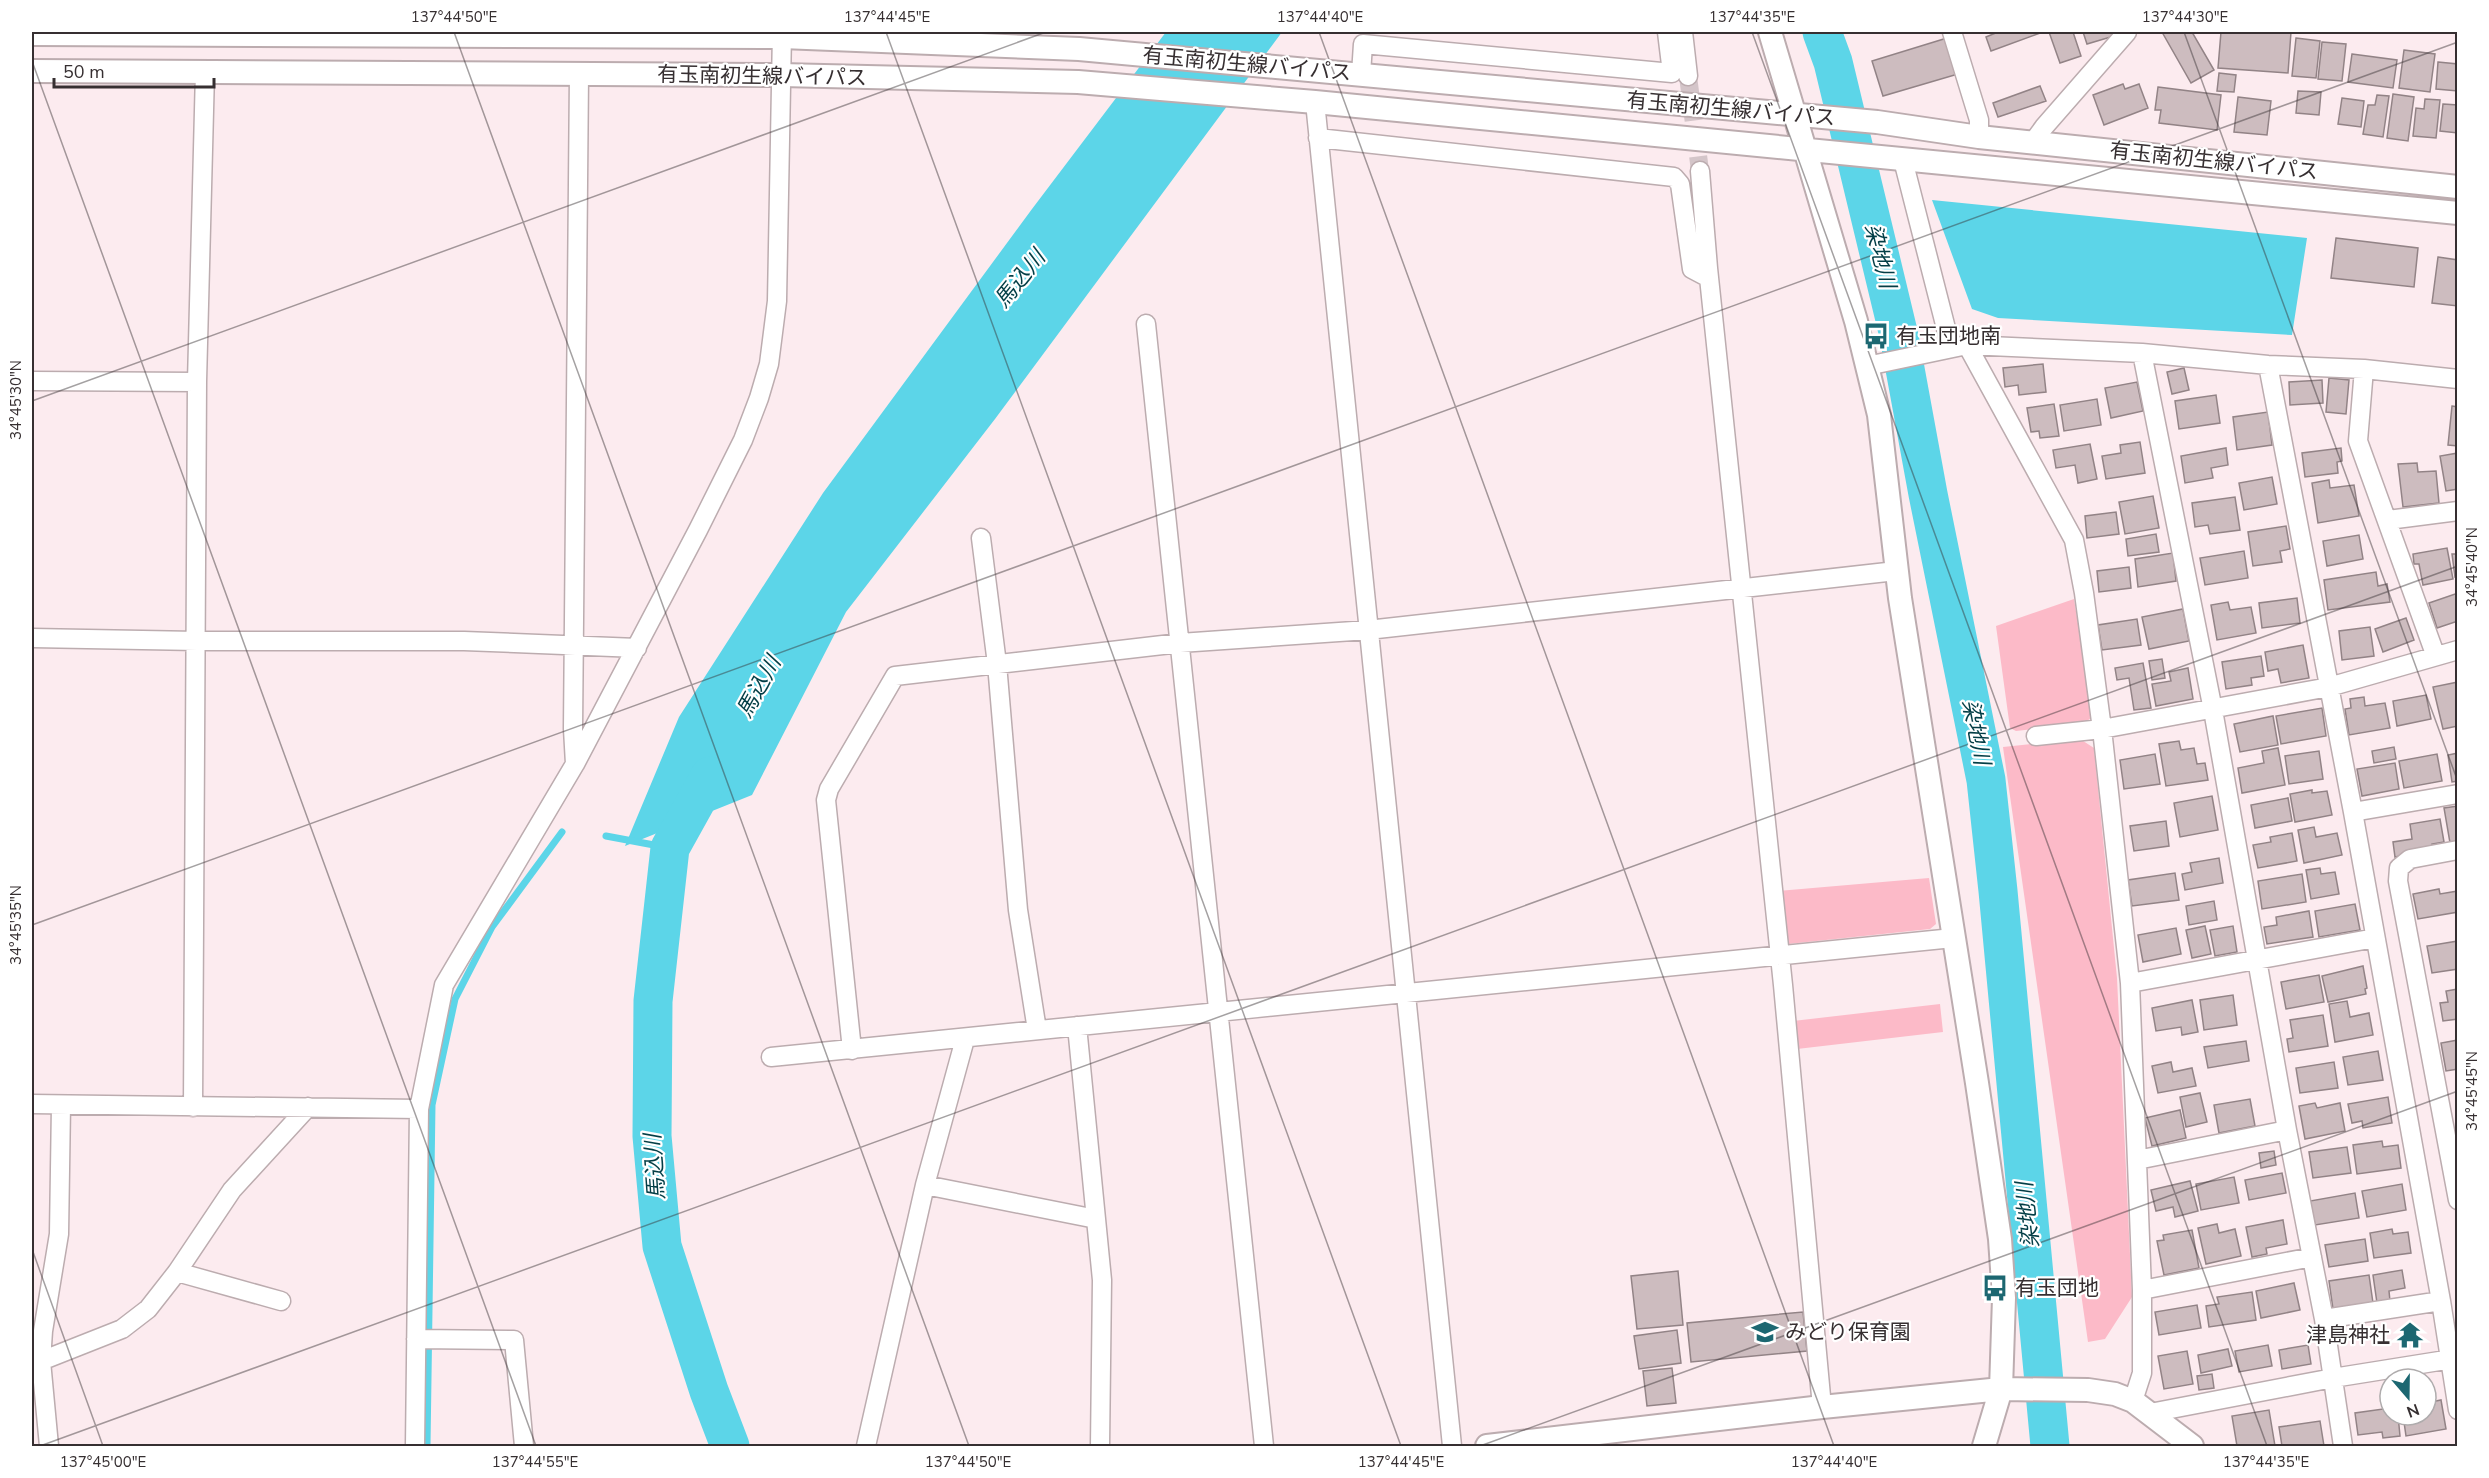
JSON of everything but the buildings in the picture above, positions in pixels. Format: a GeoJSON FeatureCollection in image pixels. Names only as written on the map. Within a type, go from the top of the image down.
{"type":"FeatureCollection","features":[{"type":"Feature","properties":{"kind":"street"},"geometry":{"type":"LineString","coordinates":[[1361,74],[1363,44],[1672,73],[1667,32]]}},
{"type":"Feature","properties":{"kind":"street"},"geometry":{"type":"LineString","coordinates":[[1683,32],[1688,75]]}},
{"type":"Feature","properties":{"kind":"street"},"geometry":{"type":"LineString","coordinates":[[1770,32],[1813,152],[1856,321],[1871,365],[1879,415],[1896,571],[2000,1239],[2004,1317],[2001,1389],[1984,1446]]}},
{"type":"Feature","properties":{"kind":"street"},"geometry":{"type":"LineString","coordinates":[[1952,32],[1978,120],[1980,137]]}},
{"type":"Feature","properties":{"kind":"street"},"geometry":{"type":"LineString","coordinates":[[2033,142],[2126,32]]}},
{"type":"Feature","properties":{"kind":"street","name":"有玉南初生線バイパス"},"geometry":{"type":"LineString","coordinates":[[32,34],[577,33],[875,36],[1309,69],[1877,122],[1980,137],[2457,187]]}},
{"type":"Feature","properties":{"kind":"street"},"geometry":{"type":"LineString","coordinates":[[416,1446],[419,1109],[444,985],[575,764],[743,440],[769,364],[777,301],[782,34]]}},
{"type":"Feature","properties":{"kind":"street","name":"有玉南初生線バイパス"},"geometry":{"type":"LineString","coordinates":[[32,71],[781,75],[1078,82],[1315,102],[2457,213]]}},
{"type":"Feature","properties":{"kind":"street"},"geometry":{"type":"LineString","coordinates":[[193,1107],[197,382],[205,72]]}},
{"type":"Feature","properties":{"kind":"street"},"geometry":{"type":"LineString","coordinates":[[575,764],[573,729],[579,74]]}},
{"type":"Feature","properties":{"kind":"street"},"geometry":{"type":"LineString","coordinates":[[1315,102],[1452,1446]]}},
{"type":"Feature","properties":{"kind":"street"},"geometry":{"type":"LineString","coordinates":[[1318,138],[1674,177],[1680,184],[1692,269],[1709,278]]}},
{"type":"Feature","properties":{"kind":"street"},"geometry":{"type":"LineString","coordinates":[[1895,159],[1959,347],[2074,540],[2084,593],[2102,729],[2130,983],[2142,1290],[2142,1407]]}},
{"type":"Feature","properties":{"kind":"street"},"geometry":{"type":"LineString","coordinates":[[1700,171],[1822,1407]]}},
{"type":"Feature","properties":{"kind":"street"},"geometry":{"type":"LineString","coordinates":[[1146,324],[1264,1446]]}},
{"type":"Feature","properties":{"kind":"street"},"geometry":{"type":"LineString","coordinates":[[1871,365],[1959,347],[2142,353],[2268,365],[2364,369],[2457,379]]}},
{"type":"Feature","properties":{"kind":"street"},"geometry":{"type":"LineString","coordinates":[[2142,353],[2213,710],[2287,1130],[2324,1319],[2343,1446]]}},
{"type":"Feature","properties":{"kind":"street"},"geometry":{"type":"LineString","coordinates":[[2268,365],[2353,812],[2441,1300],[2454,1359],[2457,1410]]}},
{"type":"Feature","properties":{"kind":"street"},"geometry":{"type":"LineString","coordinates":[[2364,369],[2358,441],[2435,654]]}},
{"type":"Feature","properties":{"kind":"street"},"geometry":{"type":"LineString","coordinates":[[32,381],[197,382]]}},
{"type":"Feature","properties":{"kind":"street"},"geometry":{"type":"LineString","coordinates":[[2388,520],[2457,511]]}},
{"type":"Feature","properties":{"kind":"street"},"geometry":{"type":"LineString","coordinates":[[981,538],[997,664],[1018,910],[1037,1030]]}},
{"type":"Feature","properties":{"kind":"street"},"geometry":{"type":"LineString","coordinates":[[852,1050],[826,800],[829,789],[895,676],[1180,643],[1368,630],[1896,571]]}},
{"type":"Feature","properties":{"kind":"street"},"geometry":{"type":"LineString","coordinates":[[32,638],[197,641],[464,640],[637,648]]}},
{"type":"Feature","properties":{"kind":"street"},"geometry":{"type":"LineString","coordinates":[[2036,736],[2102,729],[2329,687],[2435,654],[2457,650]]}},
{"type":"Feature","properties":{"kind":"street"},"geometry":{"type":"LineString","coordinates":[[2353,812],[2457,794]]}},
{"type":"Feature","properties":{"kind":"street"},"geometry":{"type":"LineString","coordinates":[[2457,850],[2410,859],[2399,868],[2398,881],[2457,1200]]}},
{"type":"Feature","properties":{"kind":"street"},"geometry":{"type":"LineString","coordinates":[[771,1057],[1953,938]]}},
{"type":"Feature","properties":{"kind":"street"},"geometry":{"type":"LineString","coordinates":[[2130,983],[2374,938]]}},
{"type":"Feature","properties":{"kind":"street"},"geometry":{"type":"LineString","coordinates":[[1077,1026],[1102,1280],[1100,1446]]}},
{"type":"Feature","properties":{"kind":"street"},"geometry":{"type":"LineString","coordinates":[[866,1446],[926,1185],[965,1039]]}},
{"type":"Feature","properties":{"kind":"street"},"geometry":{"type":"LineString","coordinates":[[32,1104],[419,1109]]}},
{"type":"Feature","properties":{"kind":"street"},"geometry":{"type":"LineString","coordinates":[[49,1446],[41,1361],[43,1331],[59,1234],[61,1105]]}},
{"type":"Feature","properties":{"kind":"street"},"geometry":{"type":"LineString","coordinates":[[41,1361],[122,1329],[148,1309],[177,1272],[232,1190],[308,1107]]}},
{"type":"Feature","properties":{"kind":"street"},"geometry":{"type":"LineString","coordinates":[[2137,1161],[2287,1130]]}},
{"type":"Feature","properties":{"kind":"street"},"geometry":{"type":"LineString","coordinates":[[926,1185],[1096,1219]]}},
{"type":"Feature","properties":{"kind":"street"},"geometry":{"type":"LineString","coordinates":[[2142,1290],[2312,1257]]}},
{"type":"Feature","properties":{"kind":"street"},"geometry":{"type":"LineString","coordinates":[[177,1272],[281,1301]]}},
{"type":"Feature","properties":{"kind":"street"},"geometry":{"type":"LineString","coordinates":[[2324,1319],[2441,1300]]}},
{"type":"Feature","properties":{"kind":"street"},"geometry":{"type":"LineString","coordinates":[[417,1339],[514,1340],[524,1446]]}},
{"type":"Feature","properties":{"kind":"street"},"geometry":{"type":"LineString","coordinates":[[2142,1407],[2454,1359]]}},
{"type":"Feature","properties":{"kind":"street"},"geometry":{"type":"LineString","coordinates":[[1487,1446],[1584,1441],[1822,1407],[2001,1389],[2028,1389],[2088,1390],[2115,1394],[2142,1407],[2192,1446]]}},
{"type":"Feature","properties":{"kind":"shaded area"},"geometry":{"type":"Polygon","coordinates":[[[2074,599],[2093,717],[2082,724],[2016,731],[2010,728],[1996,626],[2074,599]]]}},
{"type":"Feature","properties":{"kind":"shaded area"},"geometry":{"type":"Polygon","coordinates":[[[2080,739],[2094,748],[2117,978],[2132,1297],[2105,1339],[2088,1342],[2003,747],[2080,739]]]}},
{"type":"Feature","properties":{"kind":"shaded area"},"geometry":{"type":"Polygon","coordinates":[[[1929,878],[1936,924],[1930,929],[1788,944],[1782,937],[1777,891],[1929,878]]]}},
{"type":"Feature","properties":{"kind":"shaded area"},"geometry":{"type":"Polygon","coordinates":[[[1940,1004],[1943,1032],[1797,1049],[1793,1021],[1940,1004]]]}},
{"type":"Feature","properties":{"kind":"water"},"geometry":{"type":"Polygon","coordinates":[[[1166,32],[1282,32],[995,419],[846,612],[752,795],[625,846],[679,717],[823,493],[1032,209],[1166,32]]]}},
{"type":"Feature","properties":{"kind":"water"},"geometry":{"type":"Polygon","coordinates":[[[1932,200],[2307,238],[2292,335],[1998,318],[1972,309],[1932,200]]]}},
{"type":"Feature","properties":{"kind":"waterway","name":"染地川"},"geometry":{"type":"LineString","coordinates":[[1822,32],[1833,62],[1899,336],[1928,494],[1986,780],[2050,1446]]}},
{"type":"Feature","properties":{"kind":"waterway","name":"馬込川"},"geometry":{"type":"LineString","coordinates":[[710,776],[670,848],[653,1001],[652,1136],[662,1246],[709,1391],[730,1446]]}},
{"type":"Feature","properties":{"kind":"waterway"},"geometry":{"type":"LineString","coordinates":[[427,1446],[432,1105],[455,999],[492,927],[562,832]]}},
{"type":"Feature","properties":{"kind":"waterway"},"geometry":{"type":"LineString","coordinates":[[606,836],[670,848]]}},
{"type":"Feature","properties":{"kind":"tunnel"},"geometry":{"type":"LineString","coordinates":[[1688,76],[1700,171]]}},
{"type":"Feature","properties":{"kind":"place","name":"有玉団地南"},"geometry":{"type":"Point","coordinates":[1876,336]}},
{"type":"Feature","properties":{"kind":"place","name":"有玉団地"},"geometry":{"type":"Point","coordinates":[1995,1288]}},
{"type":"Feature","properties":{"kind":"place","name":"みどり保育園"},"geometry":{"type":"Point","coordinates":[1765,1332]}},
{"type":"Feature","properties":{"kind":"place","name":"津島神社"},"geometry":{"type":"Point","coordinates":[2410,1335]}}]}
